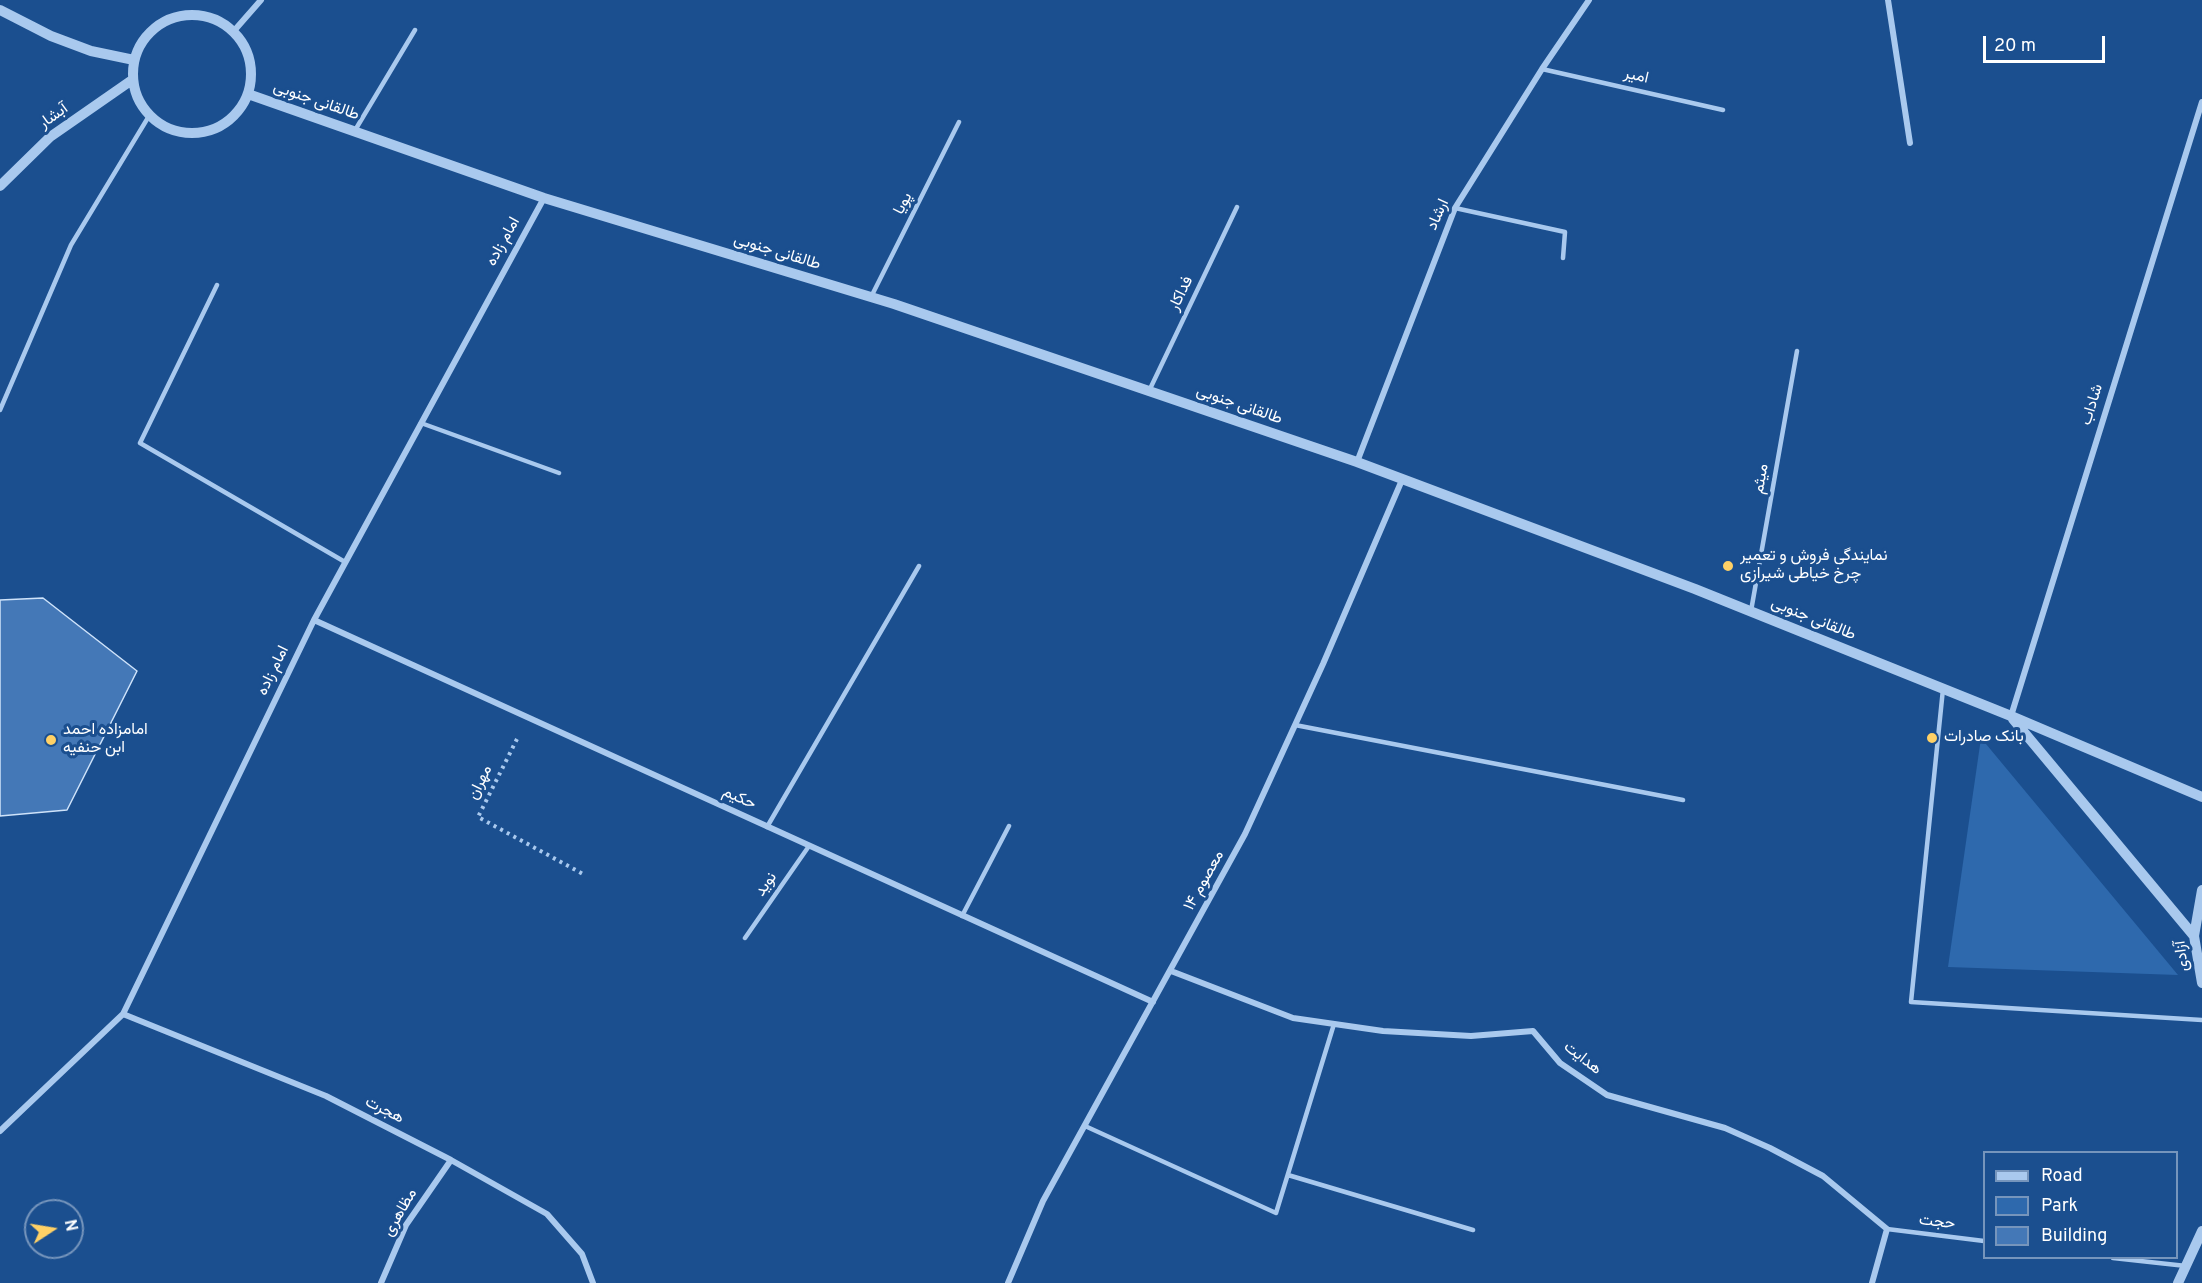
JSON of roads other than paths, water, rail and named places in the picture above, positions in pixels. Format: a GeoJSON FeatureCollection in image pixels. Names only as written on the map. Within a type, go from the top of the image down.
{"type":"FeatureCollection","features":[{"type":"Feature","properties":{"kind":"street"},"geometry":{"type":"LineString","coordinates":[[233,32],[261,0]]}},
{"type":"Feature","properties":{"kind":"street","name":"ارشاد"},"geometry":{"type":"LineString","coordinates":[[1357,462],[1455,208],[1542,69],[1589,0]]}},
{"type":"Feature","properties":{"kind":"street"},"geometry":{"type":"LineString","coordinates":[[1888,0],[1910,143]]}},
{"type":"Feature","properties":{"kind":"street"},"geometry":{"type":"LineString","coordinates":[[0,10],[51,36],[92,51],[134,60]]}},
{"type":"Feature","properties":{"kind":"street"},"geometry":{"type":"LineString","coordinates":[[184,15],[202,16],[219,22],[233,32],[243,46],[249,61],[251,78],[248,94],[238,112],[223,125],[204,133],[184,134],[165,128],[149,116],[138,99],[132,80],[134,60],[141,43],[153,30],[167,20],[184,15]]}},
{"type":"Feature","properties":{"kind":"street","name":"آبشار"},"geometry":{"type":"LineString","coordinates":[[0,186],[50,137],[132,80]]}},
{"type":"Feature","properties":{"kind":"street","name":"طالقانی جنوبی"},"geometry":{"type":"LineString","coordinates":[[248,94],[544,198],[871,297],[1357,462],[1751,611],[2011,716],[2202,797]]}},
{"type":"Feature","properties":{"kind":"street","name":"شاداب"},"geometry":{"type":"LineString","coordinates":[[2011,716],[2202,102]]}},
{"type":"Feature","properties":{"kind":"street","name":"امام زاده"},"geometry":{"type":"LineString","coordinates":[[0,1131],[123,1014],[314,620],[544,198]]}},
{"type":"Feature","properties":{"kind":"street","name":"۱۴ معصوم"},"geometry":{"type":"LineString","coordinates":[[1008,1283],[1043,1201],[1245,834],[1402,480]]}},
{"type":"Feature","properties":{"kind":"street","name":"حکیم"},"geometry":{"type":"LineString","coordinates":[[314,620],[1153,1002]]}},
{"type":"Feature","properties":{"kind":"street"},"geometry":{"type":"LineString","coordinates":[[2011,716],[2194,936]]}},
{"type":"Feature","properties":{"kind":"street","name":"آزادی"},"geometry":{"type":"LineString","coordinates":[[2202,890],[2194,936],[2202,983]]}},
{"type":"Feature","properties":{"kind":"street","name":"هدایت"},"geometry":{"type":"LineString","coordinates":[[1171,971],[1293,1018],[1383,1031],[1471,1036],[1533,1031],[1560,1063],[1607,1095],[1725,1128],[1770,1148],[1823,1176],[1887,1229]]}},
{"type":"Feature","properties":{"kind":"street","name":"هجرت"},"geometry":{"type":"LineString","coordinates":[[123,1014],[326,1096],[451,1160],[547,1214],[582,1254],[593,1283]]}},
{"type":"Feature","properties":{"kind":"street","name":"مظاهری"},"geometry":{"type":"LineString","coordinates":[[381,1283],[406,1225],[451,1160]]}},
{"type":"Feature","properties":{"kind":"street"},"geometry":{"type":"LineString","coordinates":[[1872,1283],[1887,1229]]}},
{"type":"Feature","properties":{"kind":"street"},"geometry":{"type":"LineString","coordinates":[[2178,1283],[2202,1231]]}},
{"type":"Feature","properties":{"kind":"lane"},"geometry":{"type":"LineString","coordinates":[[354,132],[416,30]]}},
{"type":"Feature","properties":{"kind":"lane","name":"امیر"},"geometry":{"type":"LineString","coordinates":[[1542,69],[1723,110]]}},
{"type":"Feature","properties":{"kind":"lane"},"geometry":{"type":"LineString","coordinates":[[0,410],[71,245],[149,116]]}},
{"type":"Feature","properties":{"kind":"lane","name":"پویا"},"geometry":{"type":"LineString","coordinates":[[871,297],[959,122]]}},
{"type":"Feature","properties":{"kind":"lane","name":"فداکار"},"geometry":{"type":"LineString","coordinates":[[1149,391],[1237,207]]}},
{"type":"Feature","properties":{"kind":"lane"},"geometry":{"type":"LineString","coordinates":[[1455,208],[1565,232],[1563,258]]}},
{"type":"Feature","properties":{"kind":"lane"},"geometry":{"type":"LineString","coordinates":[[217,285],[140,443],[345,562]]}},
{"type":"Feature","properties":{"kind":"lane","name":"میثم"},"geometry":{"type":"LineString","coordinates":[[1751,611],[1797,351]]}},
{"type":"Feature","properties":{"kind":"lane"},"geometry":{"type":"LineString","coordinates":[[421,423],[559,473]]}},
{"type":"Feature","properties":{"kind":"lane"},"geometry":{"type":"LineString","coordinates":[[767,827],[920,566]]}},
{"type":"Feature","properties":{"kind":"lane"},"geometry":{"type":"LineString","coordinates":[[1943,689],[1911,1002],[2202,1020]]}},
{"type":"Feature","properties":{"kind":"lane"},"geometry":{"type":"LineString","coordinates":[[1295,725],[1683,800]]}},
{"type":"Feature","properties":{"kind":"lane"},"geometry":{"type":"LineString","coordinates":[[962,916],[1009,826]]}},
{"type":"Feature","properties":{"kind":"lane","name":"نوید"},"geometry":{"type":"LineString","coordinates":[[745,938],[809,846]]}},
{"type":"Feature","properties":{"kind":"lane"},"geometry":{"type":"LineString","coordinates":[[1085,1126],[1276,1213],[1334,1024]]}},
{"type":"Feature","properties":{"kind":"lane"},"geometry":{"type":"LineString","coordinates":[[1288,1175],[1473,1230]]}},
{"type":"Feature","properties":{"kind":"lane","name":"حجت"},"geometry":{"type":"LineString","coordinates":[[1887,1229],[1983,1241]]}},
{"type":"Feature","properties":{"kind":"lane"},"geometry":{"type":"LineString","coordinates":[[2130,1259],[2186,1266]]}},
{"type":"Feature","properties":{"kind":"place","name":"نمایندگی فروش و تعمیر چرخ خیاطی شیرازی"},"geometry":{"type":"Point","coordinates":[1728,566]}},
{"type":"Feature","properties":{"kind":"place","name":"بانک صادرات"},"geometry":{"type":"Point","coordinates":[1932,738]}},
{"type":"Feature","properties":{"kind":"place","name":"امامزاده احمد ابن حنفیه"},"geometry":{"type":"Point","coordinates":[51,740]}}]}
